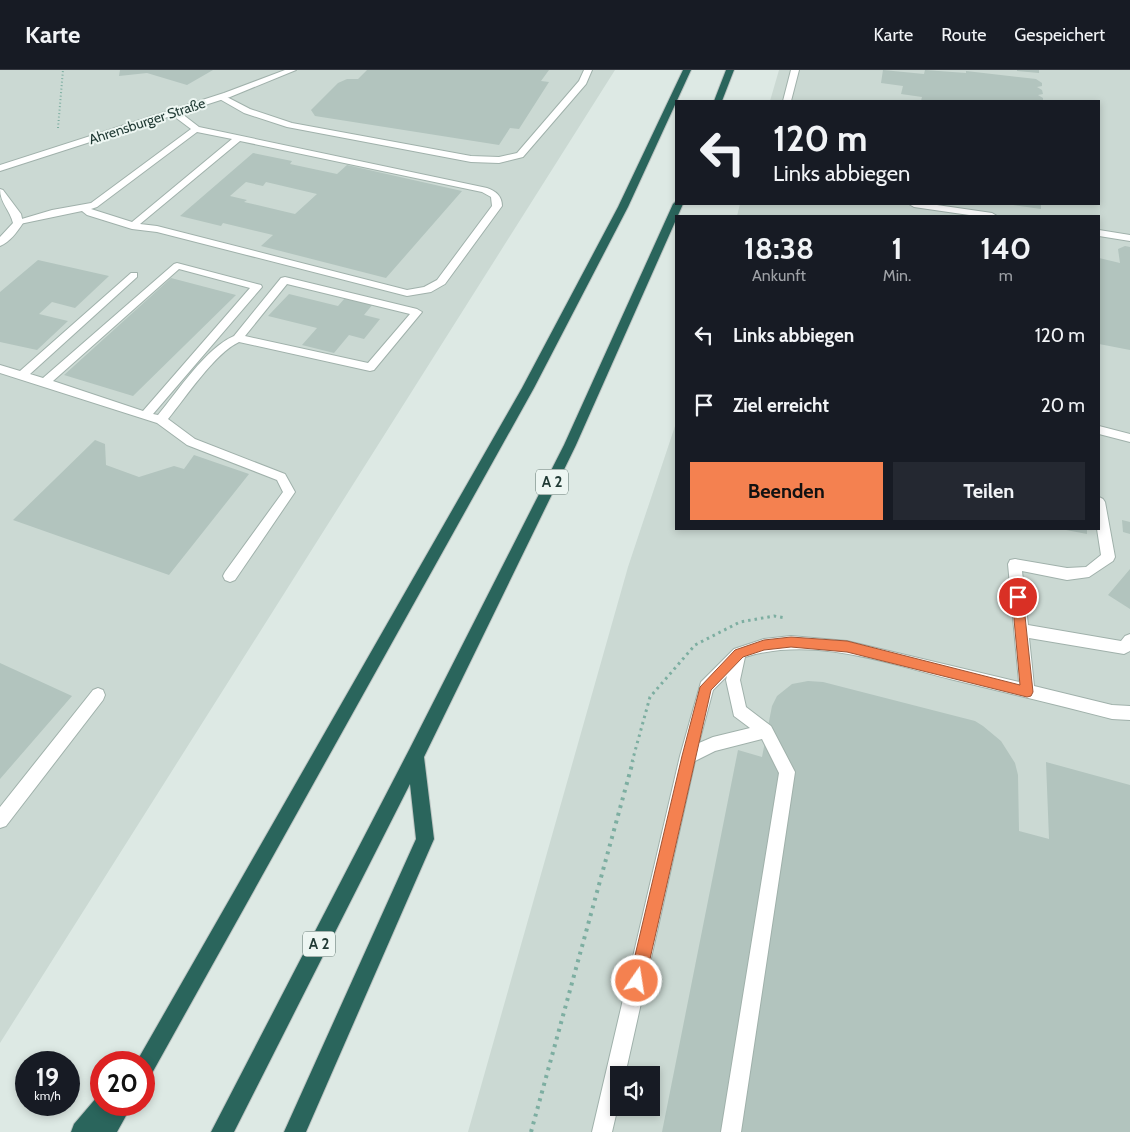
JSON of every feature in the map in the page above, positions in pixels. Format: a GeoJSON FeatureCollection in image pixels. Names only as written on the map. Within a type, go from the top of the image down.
{"type":"FeatureCollection","features":[{"type":"Feature","properties":{"kind":"highway"},"geometry":{"type":"LineString","coordinates":[[154,1051],[528,388],[623,207],[688,70]]}},
{"type":"Feature","properties":{"kind":"highway"},"geometry":{"type":"LineString","coordinates":[[718,100],[730,70]]}},
{"type":"Feature","properties":{"kind":"highway","name":"A 2"},"geometry":{"type":"LineString","coordinates":[[222,1132],[415,756],[570,445],[678,205]]}},
{"type":"Feature","properties":{"kind":"highway"},"geometry":{"type":"LineString","coordinates":[[296,1132],[425,839],[415,756]]}},
{"type":"Feature","properties":{"kind":"highway"},"geometry":{"type":"LineString","coordinates":[[151,1051],[160,1040]]}},
{"type":"Feature","properties":{"kind":"highway"},"geometry":{"type":"LineString","coordinates":[[82,1132],[96,1116]]}},
{"type":"Feature","properties":{"kind":"highway"},"geometry":{"type":"LineString","coordinates":[[105,1132],[114,1116]]}},
{"type":"Feature","properties":{"kind":"street","name":"Ahrensburger Straße"},"geometry":{"type":"LineString","coordinates":[[0,168],[220,97],[292,70]]}},
{"type":"Feature","properties":{"kind":"street"},"geometry":{"type":"LineString","coordinates":[[0,192],[16,214],[18,223],[12,232],[0,243]]}},
{"type":"Feature","properties":{"kind":"lane"},"geometry":{"type":"LineString","coordinates":[[220,97],[247,111],[290,125],[471,159],[499,160],[520,155],[583,82],[588,70]]}},
{"type":"Feature","properties":{"kind":"lane"},"geometry":{"type":"LineString","coordinates":[[787,100],[794,70]]}},
{"type":"Feature","properties":{"kind":"lane"},"geometry":{"type":"LineString","coordinates":[[84,208],[90,212],[132,226],[157,229],[398,291],[417,292],[434,287],[441,282],[497,206],[496,196],[484,190],[196,129],[174,112]]}},
{"type":"Feature","properties":{"kind":"lane"},"geometry":{"type":"LineString","coordinates":[[18,223],[52,213],[94,205],[196,129]]}},
{"type":"Feature","properties":{"kind":"lane"},"geometry":{"type":"LineString","coordinates":[[132,226],[240,137]]}},
{"type":"Feature","properties":{"kind":"lane"},"geometry":{"type":"LineString","coordinates":[[920,205],[986,215]]}},
{"type":"Feature","properties":{"kind":"lane"},"geometry":{"type":"LineString","coordinates":[[1100,233],[1130,238]]}},
{"type":"Feature","properties":{"kind":"lane"},"geometry":{"type":"LineString","coordinates":[[44,382],[177,266],[257,287],[144,416]]}},
{"type":"Feature","properties":{"kind":"lane"},"geometry":{"type":"LineString","coordinates":[[22,375],[134,275]]}},
{"type":"Feature","properties":{"kind":"lane"},"geometry":{"type":"LineString","coordinates":[[161,420],[216,353],[227,343],[238,338],[285,280],[417,312],[370,367],[238,338]]}},
{"type":"Feature","properties":{"kind":"lane"},"geometry":{"type":"LineString","coordinates":[[0,369],[161,420],[191,442],[281,477],[289,492],[230,576]]}},
{"type":"Feature","properties":{"kind":"lane"},"geometry":{"type":"LineString","coordinates":[[1100,430],[1130,438]]}},
{"type":"Feature","properties":{"kind":"lane"},"geometry":{"type":"LineString","coordinates":[[1027,692],[1015,564],[1067,574],[1089,572],[1108,557],[1100,508]]}},
{"type":"Feature","properties":{"kind":"lane"},"geometry":{"type":"LineString","coordinates":[[1020,630],[1124,648],[1130,640]]}},
{"type":"Feature","properties":{"kind":"lane"},"geometry":{"type":"LineString","coordinates":[[602,1132],[688,756],[706,687],[739,653],[764,645],[791,642],[847,646],[1027,692],[1112,712],[1130,713]]}},
{"type":"Feature","properties":{"kind":"lane"},"geometry":{"type":"LineString","coordinates":[[731,1132],[786,772],[766,731],[739,711],[733,680],[739,653]]}},
{"type":"Feature","properties":{"kind":"lane"},"geometry":{"type":"LineString","coordinates":[[0,820],[98,696]]}},
{"type":"Feature","properties":{"kind":"lane"},"geometry":{"type":"LineString","coordinates":[[688,756],[714,744],[766,731]]}},
{"type":"Feature","properties":{"kind":"path"},"geometry":{"type":"LineString","coordinates":[[62,148],[57,138],[63,70]]}},
{"type":"Feature","properties":{"kind":"path"},"geometry":{"type":"LineString","coordinates":[[531,1132],[650,697],[695,644],[740,622],[774,616],[794,619]]}},
{"type":"Feature","properties":{"kind":"shaded area"},"geometry":{"type":"Polygon","coordinates":[[[0,70],[615,70],[0,1043],[0,70]]]}},
{"type":"Feature","properties":{"kind":"shaded area"},"geometry":{"type":"Polygon","coordinates":[[[779,70],[1130,70],[1130,1132],[468,1132],[628,567],[675,426],[675,530],[1100,530],[1100,215],[737,215],[740,205],[1100,205],[1100,100],[770,100],[779,70]]]}},
{"type":"Feature","properties":{"kind":"building"},"geometry":{"type":"Polygon","coordinates":[[[120,70],[213,70],[187,85],[147,73],[119,76],[120,70]]]}},
{"type":"Feature","properties":{"kind":"building"},"geometry":{"type":"Polygon","coordinates":[[[367,70],[549,70],[541,81],[549,82],[519,129],[510,128],[499,145],[315,116],[311,110],[338,83],[347,79],[358,79],[367,70]]]}},
{"type":"Feature","properties":{"kind":"building"},"geometry":{"type":"Polygon","coordinates":[[[883,70],[924,74],[925,70],[966,73],[966,71],[1036,79],[1042,83],[1042,86],[1037,87],[1042,90],[1043,94],[1038,95],[1043,100],[921,100],[922,97],[901,94],[903,86],[881,83],[883,70]]]}},
{"type":"Feature","properties":{"kind":"building"},"geometry":{"type":"Polygon","coordinates":[[[1039,70],[1039,73],[1017,71],[1039,70]]]}},
{"type":"Feature","properties":{"kind":"building"},"geometry":{"type":"Polygon","coordinates":[[[253,153],[292,161],[290,164],[337,174],[347,165],[462,191],[386,278],[261,246],[273,235],[223,223],[221,226],[180,216],[253,153]],[[246,182],[230,196],[247,200],[244,202],[295,214],[317,194],[266,182],[263,186],[246,182]]]}},
{"type":"Feature","properties":{"kind":"building"},"geometry":{"type":"Polygon","coordinates":[[[1013,205],[1041,205],[1041,209],[1013,205]]]}},
{"type":"Feature","properties":{"kind":"building"},"geometry":{"type":"Polygon","coordinates":[[[1125,246],[1130,247],[1130,350],[1100,344],[1100,258],[1120,263],[1118,249],[1125,246]]]}},
{"type":"Feature","properties":{"kind":"building"},"geometry":{"type":"Polygon","coordinates":[[[38,260],[109,276],[75,308],[52,302],[39,314],[68,321],[37,350],[0,342],[0,292],[38,260]]]}},
{"type":"Feature","properties":{"kind":"building"},"geometry":{"type":"Polygon","coordinates":[[[171,278],[236,295],[133,396],[64,375],[171,278]]]}},
{"type":"Feature","properties":{"kind":"building"},"geometry":{"type":"Polygon","coordinates":[[[289,294],[338,306],[345,298],[373,304],[364,315],[380,319],[364,339],[349,335],[334,353],[302,345],[317,328],[268,316],[289,294]]]}},
{"type":"Feature","properties":{"kind":"building"},"geometry":{"type":"Polygon","coordinates":[[[95,440],[105,444],[106,465],[139,477],[174,466],[184,469],[194,455],[249,474],[169,575],[13,520],[95,440]]]}},
{"type":"Feature","properties":{"kind":"building"},"geometry":{"type":"Polygon","coordinates":[[[1122,520],[1130,522],[1130,534],[1123,532],[1122,520]]]}},
{"type":"Feature","properties":{"kind":"building"},"geometry":{"type":"Polygon","coordinates":[[[1066,530],[1087,530],[1087,534],[1066,530]]]}},
{"type":"Feature","properties":{"kind":"building"},"geometry":{"type":"Polygon","coordinates":[[[1130,569],[1130,609],[1108,595],[1130,569]]]}},
{"type":"Feature","properties":{"kind":"building"},"geometry":{"type":"Polygon","coordinates":[[[0,663],[72,696],[0,779],[0,663]]]}},
{"type":"Feature","properties":{"kind":"building"},"geometry":{"type":"Polygon","coordinates":[[[808,681],[823,682],[975,721],[983,726],[1001,741],[1015,763],[1018,775],[1019,831],[1049,839],[1046,762],[1130,785],[1130,1132],[662,1132],[738,750],[762,757],[772,706],[777,696],[792,684],[808,681]]]}},
{"type":"Feature","properties":{"kind":"route"},"geometry":{"type":"LineString","coordinates":[[637,981],[688,756],[706,687],[739,653],[764,645],[791,642],[847,646],[1027,692],[1018,597]]}}]}
